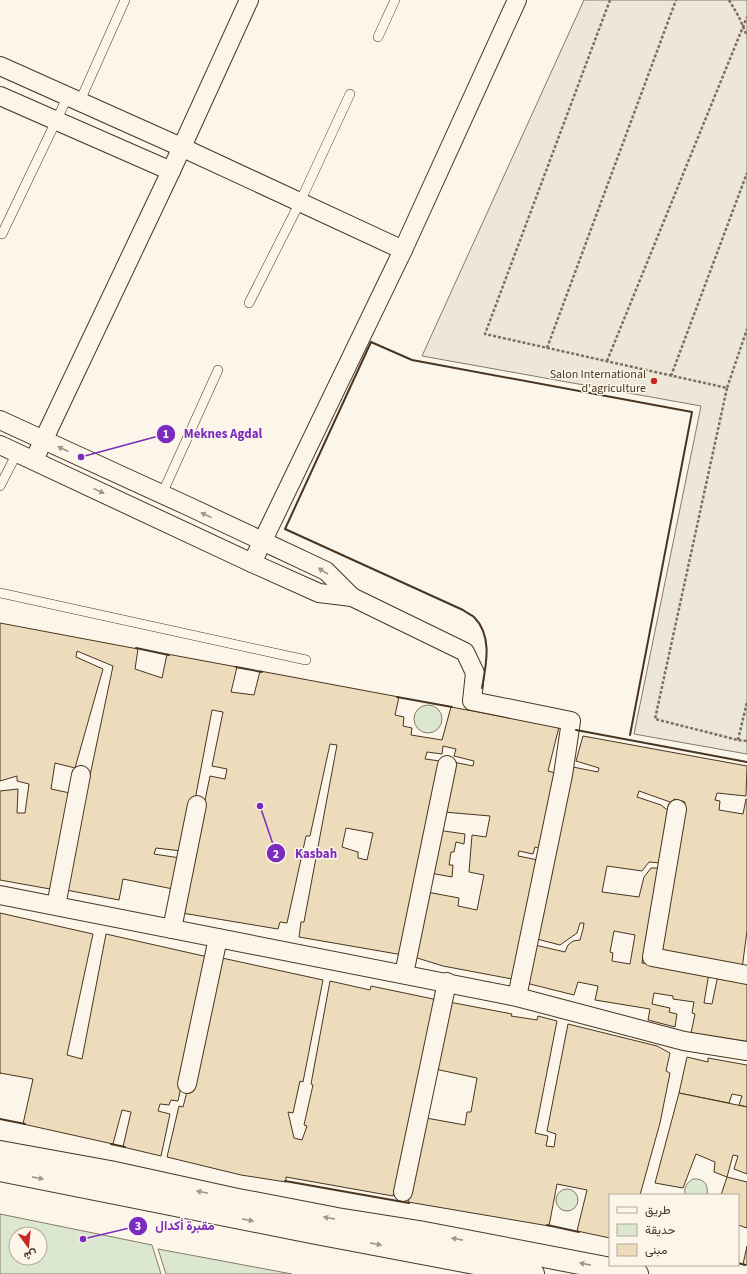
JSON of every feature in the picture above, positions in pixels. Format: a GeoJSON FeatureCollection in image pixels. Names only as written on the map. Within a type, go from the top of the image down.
{"type":"FeatureCollection","features":[{"type":"Feature","properties":{"kind":"main road"},"geometry":{"type":"LineString","coordinates":[[0,1152],[110,1172],[322,1217],[419,1232],[637,1274]]}},
{"type":"Feature","properties":{"kind":"main road"},"geometry":{"type":"LineString","coordinates":[[0,1170],[311,1232],[533,1274]]}},
{"type":"Feature","properties":{"kind":"street"},"geometry":{"type":"LineString","coordinates":[[34,460],[249,0]]}},
{"type":"Feature","properties":{"kind":"street"},"geometry":{"type":"LineString","coordinates":[[252,563],[403,250],[517,0]]}},
{"type":"Feature","properties":{"kind":"street"},"geometry":{"type":"LineString","coordinates":[[0,66],[74,98],[403,250]]}},
{"type":"Feature","properties":{"kind":"street"},"geometry":{"type":"LineString","coordinates":[[0,96],[55,122],[170,171]]}},
{"type":"Feature","properties":{"kind":"street"},"geometry":{"type":"LineString","coordinates":[[0,420],[326,571],[352,597]]}},
{"type":"Feature","properties":{"kind":"street"},"geometry":{"type":"LineString","coordinates":[[0,445],[319,593],[352,597],[465,652],[475,673],[472,701],[571,721],[563,776],[517,997]]}},
{"type":"Feature","properties":{"kind":"street"},"geometry":{"type":"LineString","coordinates":[[404,974],[447,764]]}},
{"type":"Feature","properties":{"kind":"street"},"geometry":{"type":"LineString","coordinates":[[56,906],[81,775]]}},
{"type":"Feature","properties":{"kind":"street"},"geometry":{"type":"LineString","coordinates":[[172,929],[197,805]]}},
{"type":"Feature","properties":{"kind":"street"},"geometry":{"type":"LineString","coordinates":[[677,809],[652,957],[747,975]]}},
{"type":"Feature","properties":{"kind":"street"},"geometry":{"type":"LineString","coordinates":[[0,895],[447,982],[517,997],[684,1041],[747,1051]]}},
{"type":"Feature","properties":{"kind":"street"},"geometry":{"type":"LineString","coordinates":[[187,1084],[218,938]]}},
{"type":"Feature","properties":{"kind":"street"},"geometry":{"type":"LineString","coordinates":[[403,1192],[447,982]]}},
{"type":"Feature","properties":{"kind":"lane"},"geometry":{"type":"LineString","coordinates":[[2,234],[55,122],[74,98],[126,0]]}},
{"type":"Feature","properties":{"kind":"lane"},"geometry":{"type":"LineString","coordinates":[[378,37],[395,0]]}},
{"type":"Feature","properties":{"kind":"lane"},"geometry":{"type":"LineString","coordinates":[[249,303],[300,202],[350,94]]}},
{"type":"Feature","properties":{"kind":"lane"},"geometry":{"type":"LineString","coordinates":[[162,494],[218,370]]}},
{"type":"Feature","properties":{"kind":"lane"},"geometry":{"type":"LineString","coordinates":[[0,486],[17,453]]}},
{"type":"Feature","properties":{"kind":"lane"},"geometry":{"type":"LineString","coordinates":[[0,593],[306,660]]}},
{"type":"Feature","properties":{"kind":"path"},"geometry":{"type":"LineString","coordinates":[[610,0],[485,334],[727,388]]}},
{"type":"Feature","properties":{"kind":"path"},"geometry":{"type":"LineString","coordinates":[[547,348],[676,0]]}},
{"type":"Feature","properties":{"kind":"path"},"geometry":{"type":"LineString","coordinates":[[729,0],[747,36]]}},
{"type":"Feature","properties":{"kind":"path"},"geometry":{"type":"LineString","coordinates":[[607,362],[747,17]]}},
{"type":"Feature","properties":{"kind":"path"},"geometry":{"type":"LineString","coordinates":[[671,376],[747,173]]}},
{"type":"Feature","properties":{"kind":"path"},"geometry":{"type":"LineString","coordinates":[[747,329],[727,388],[655,719],[747,741]]}},
{"type":"Feature","properties":{"kind":"path"},"geometry":{"type":"LineString","coordinates":[[738,740],[747,702]]}},
{"type":"Feature","properties":{"kind":"green space"},"geometry":{"type":"Polygon","coordinates":[[[428,705],[438,709],[442,719],[438,729],[428,733],[418,729],[414,719],[418,709],[428,705]]]}},
{"type":"Feature","properties":{"kind":"green space"},"geometry":{"type":"Polygon","coordinates":[[[693,1179],[697,1179],[704,1182],[707,1188],[707,1194],[685,1194],[686,1186],[693,1179]]]}},
{"type":"Feature","properties":{"kind":"green space"},"geometry":{"type":"Polygon","coordinates":[[[567,1189],[575,1192],[578,1200],[575,1208],[567,1211],[559,1208],[556,1200],[559,1192],[567,1189]]]}},
{"type":"Feature","properties":{"kind":"green space"},"geometry":{"type":"Polygon","coordinates":[[[0,1214],[152,1245],[161,1274],[0,1274],[0,1214]]]}},
{"type":"Feature","properties":{"kind":"green space"},"geometry":{"type":"Polygon","coordinates":[[[158,1249],[292,1274],[166,1274],[158,1249]]]}},
{"type":"Feature","properties":{"kind":"shaded area","name":"Salon International d'agriculture"},"geometry":{"type":"Polygon","coordinates":[[[584,0],[747,0],[747,754],[634,734],[701,406],[422,356],[584,0]]]}},
{"type":"Feature","properties":{"kind":"building"},"geometry":{"type":"Polygon","coordinates":[[[0,623],[138,649],[135,669],[162,678],[167,654],[237,667],[231,692],[254,695],[260,671],[399,697],[395,715],[404,717],[403,726],[412,728],[411,735],[442,740],[451,707],[559,727],[548,771],[559,774],[542,849],[535,847],[533,854],[519,851],[518,856],[538,860],[512,979],[443,966],[414,957],[427,892],[459,898],[458,906],[477,910],[484,875],[469,872],[472,835],[486,837],[490,816],[444,812],[453,762],[473,766],[474,761],[454,756],[456,749],[443,746],[442,754],[427,752],[425,759],[440,761],[403,955],[299,937],[301,922],[304,922],[337,745],[330,744],[310,836],[306,836],[287,923],[280,922],[278,929],[182,913],[210,776],[225,779],[227,769],[212,766],[223,712],[212,710],[195,800],[181,851],[156,848],[154,854],[180,858],[173,889],[123,879],[119,900],[66,890],[113,666],[77,651],[76,657],[103,669],[75,768],[55,763],[51,789],[70,793],[50,889],[0,880],[0,791],[18,789],[17,813],[25,813],[29,784],[17,781],[17,776],[0,781],[0,623]],[[346,828],[342,847],[358,852],[358,858],[367,860],[373,833],[346,828]]]}},
{"type":"Feature","properties":{"kind":"building"},"geometry":{"type":"Polygon","coordinates":[[[583,736],[747,766],[746,796],[717,793],[715,800],[720,801],[719,810],[743,814],[747,799],[747,931],[742,969],[661,955],[665,909],[685,802],[674,799],[673,803],[639,791],[637,797],[661,805],[670,812],[661,863],[649,862],[642,871],[607,866],[602,892],[639,897],[644,877],[651,868],[660,868],[642,963],[709,973],[704,1003],[712,1004],[718,975],[747,980],[747,1042],[691,1033],[695,1014],[692,1013],[694,1002],[673,999],[673,996],[654,993],[652,1004],[670,1008],[669,1012],[677,1014],[675,1027],[648,1020],[650,1009],[595,1000],[598,986],[578,982],[574,995],[526,983],[535,945],[565,952],[568,945],[573,941],[580,940],[583,929],[584,923],[580,923],[577,933],[560,945],[537,939],[552,873],[561,816],[573,767],[598,772],[599,768],[576,761],[583,736]],[[614,931],[610,952],[613,953],[612,961],[630,964],[635,935],[614,931]]]}},
{"type":"Feature","properties":{"kind":"building"},"geometry":{"type":"Polygon","coordinates":[[[437,830],[465,834],[464,844],[456,842],[454,852],[451,852],[449,865],[453,865],[452,877],[430,873],[437,830]]]}},
{"type":"Feature","properties":{"kind":"building"},"geometry":{"type":"Polygon","coordinates":[[[0,913],[93,934],[67,1055],[82,1059],[106,934],[208,957],[178,1101],[171,1100],[169,1105],[160,1104],[158,1111],[170,1114],[161,1156],[123,1147],[131,1112],[122,1110],[113,1144],[23,1124],[33,1079],[0,1073],[0,913]]]}},
{"type":"Feature","properties":{"kind":"building"},"geometry":{"type":"Polygon","coordinates":[[[222,958],[323,980],[303,1082],[300,1081],[293,1113],[288,1112],[294,1138],[302,1140],[307,1126],[304,1125],[313,1085],[311,1084],[330,981],[370,990],[371,986],[438,1000],[408,1147],[393,1196],[286,1177],[286,1182],[241,1175],[167,1157],[179,1106],[183,1107],[222,958]]]}},
{"type":"Feature","properties":{"kind":"building"},"geometry":{"type":"Polygon","coordinates":[[[449,1002],[512,1014],[511,1016],[537,1020],[538,1016],[557,1021],[535,1133],[548,1136],[546,1146],[554,1147],[556,1134],[547,1131],[568,1024],[657,1046],[670,1053],[666,1071],[670,1073],[660,1123],[640,1194],[609,1194],[609,1238],[577,1231],[587,1190],[557,1184],[549,1226],[408,1202],[426,1118],[465,1125],[467,1112],[471,1112],[477,1078],[435,1069],[449,1002]]]}},
{"type":"Feature","properties":{"kind":"building"},"geometry":{"type":"Polygon","coordinates":[[[687,1057],[708,1062],[708,1058],[747,1065],[747,1107],[739,1105],[742,1096],[732,1094],[729,1103],[679,1093],[687,1057]]]}},
{"type":"Feature","properties":{"kind":"building"},"geometry":{"type":"Polygon","coordinates":[[[679,1093],[747,1107],[747,1174],[734,1169],[738,1156],[733,1155],[727,1177],[714,1172],[715,1162],[696,1154],[683,1188],[655,1183],[679,1093]]]}},
{"type":"Feature","properties":{"kind":"building"},"geometry":{"type":"Polygon","coordinates":[[[727,1177],[747,1182],[747,1228],[739,1225],[739,1194],[721,1194],[727,1177]]]}},
{"type":"Feature","properties":{"kind":"building"},"geometry":{"type":"Polygon","coordinates":[[[747,1246],[747,1265],[743,1264],[747,1246]]]}},
{"type":"Feature","properties":{"kind":"wall"},"geometry":{"type":"LineString","coordinates":[[482,688],[487,651],[486,642],[484,633],[474,617],[463,610],[285,529],[371,342],[412,360],[692,412],[630,735]]}},
{"type":"Feature","properties":{"kind":"wall"},"geometry":{"type":"LineString","coordinates":[[136,648],[169,655]]}},
{"type":"Feature","properties":{"kind":"wall"},"geometry":{"type":"LineString","coordinates":[[236,667],[262,672]]}},
{"type":"Feature","properties":{"kind":"wall"},"geometry":{"type":"LineString","coordinates":[[397,697],[452,707]]}},
{"type":"Feature","properties":{"kind":"wall"},"geometry":{"type":"LineString","coordinates":[[576,730],[747,762]]}},
{"type":"Feature","properties":{"kind":"wall"},"geometry":{"type":"LineString","coordinates":[[0,1119],[25,1124]]}},
{"type":"Feature","properties":{"kind":"wall"},"geometry":{"type":"LineString","coordinates":[[111,1144],[125,1147]]}},
{"type":"Feature","properties":{"kind":"wall"},"geometry":{"type":"LineString","coordinates":[[285,1181],[409,1203]]}},
{"type":"Feature","properties":{"kind":"wall"},"geometry":{"type":"LineString","coordinates":[[547,1225],[579,1232]]}},
{"type":"Feature","properties":{"kind":"wall"},"geometry":{"type":"LineString","coordinates":[[739,1263],[745,1265]]}},
{"type":"Feature","properties":{"kind":"place","name":"Salon International d'agriculture"},"geometry":{"type":"Point","coordinates":[654,381]}},
{"type":"Feature","properties":{"kind":"place","name":"Meknes Agdal"},"geometry":{"type":"Point","coordinates":[81,457]}},
{"type":"Feature","properties":{"kind":"place","name":"Kasbah"},"geometry":{"type":"Point","coordinates":[260,806]}},
{"type":"Feature","properties":{"kind":"place","name":"مقبرة أكدال"},"geometry":{"type":"Point","coordinates":[83,1239]}}]}
